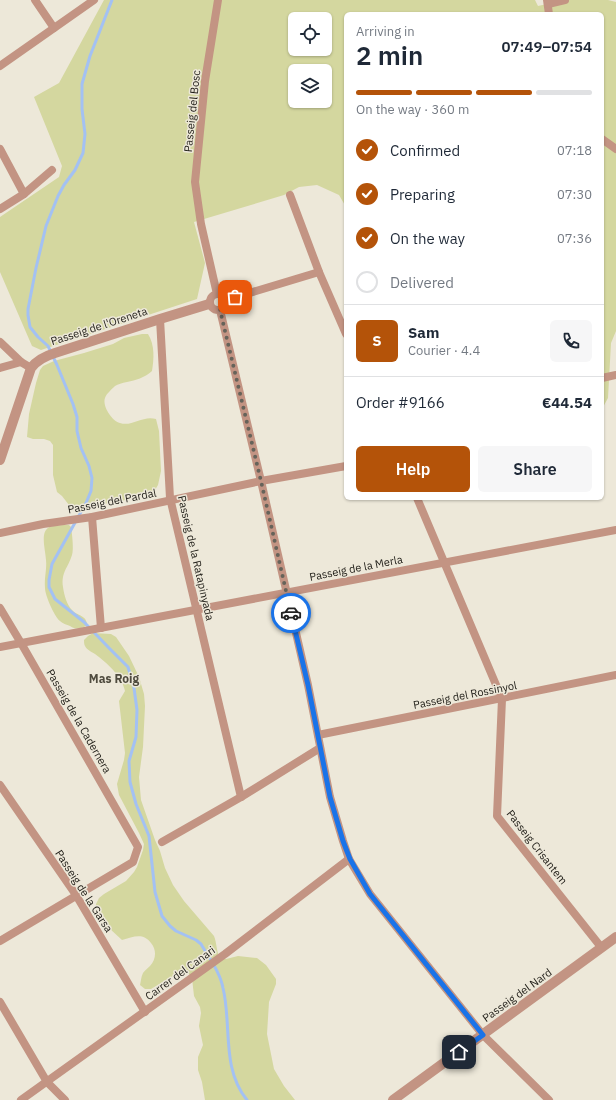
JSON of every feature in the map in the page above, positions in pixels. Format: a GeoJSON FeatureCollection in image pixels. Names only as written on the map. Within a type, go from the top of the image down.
{"type":"FeatureCollection","features":[{"type":"Feature","properties":{"kind":"street"},"geometry":{"type":"LineString","coordinates":[[35,0],[54,28]]}},
{"type":"Feature","properties":{"kind":"street"},"geometry":{"type":"LineString","coordinates":[[0,66],[94,0]]}},
{"type":"Feature","properties":{"kind":"street","name":"Passeig del Bosc"},"geometry":{"type":"LineString","coordinates":[[216,294],[201,224],[195,182],[205,82],[218,0]]}},
{"type":"Feature","properties":{"kind":"street"},"geometry":{"type":"LineString","coordinates":[[549,12],[547,2],[565,0]]}},
{"type":"Feature","properties":{"kind":"street"},"geometry":{"type":"LineString","coordinates":[[604,140],[616,149]]}},
{"type":"Feature","properties":{"kind":"street"},"geometry":{"type":"LineString","coordinates":[[0,149],[24,194]]}},
{"type":"Feature","properties":{"kind":"street"},"geometry":{"type":"LineString","coordinates":[[0,209],[24,194],[52,170]]}},
{"type":"Feature","properties":{"kind":"street"},"geometry":{"type":"LineString","coordinates":[[290,195],[319,272],[344,329]]}},
{"type":"Feature","properties":{"kind":"street"},"geometry":{"type":"LineString","coordinates":[[226,300],[319,272]]}},
{"type":"Feature","properties":{"kind":"street"},"geometry":{"type":"LineString","coordinates":[[216,294],[223,296],[226,300],[225,306],[220,310],[214,309],[210,304],[210,297],[216,294]]}},
{"type":"Feature","properties":{"kind":"street","name":"Passeig de l'Oreneta"},"geometry":{"type":"LineString","coordinates":[[31,368],[35,362],[51,354],[210,304]]}},
{"type":"Feature","properties":{"kind":"street"},"geometry":{"type":"LineString","coordinates":[[220,310],[308,685],[330,797],[350,859],[370,894],[483,1035],[549,1100]]}},
{"type":"Feature","properties":{"kind":"street","name":"Passeig de la Ratapinyada"},"geometry":{"type":"LineString","coordinates":[[160,319],[171,500],[242,797]]}},
{"type":"Feature","properties":{"kind":"street"},"geometry":{"type":"LineString","coordinates":[[0,342],[21,362],[31,368],[0,460]]}},
{"type":"Feature","properties":{"kind":"street"},"geometry":{"type":"LineString","coordinates":[[0,368],[21,362]]}},
{"type":"Feature","properties":{"kind":"street"},"geometry":{"type":"LineString","coordinates":[[604,378],[616,375]]}},
{"type":"Feature","properties":{"kind":"street","name":"Passeig del Pardal"},"geometry":{"type":"LineString","coordinates":[[0,533],[43,524],[92,517],[261,481],[344,466]]}},
{"type":"Feature","properties":{"kind":"street"},"geometry":{"type":"LineString","coordinates":[[418,500],[502,698]]}},
{"type":"Feature","properties":{"kind":"street"},"geometry":{"type":"LineString","coordinates":[[92,517],[101,628]]}},
{"type":"Feature","properties":{"kind":"street","name":"Passeig de la Merla"},"geometry":{"type":"LineString","coordinates":[[0,647],[616,530]]}},
{"type":"Feature","properties":{"kind":"street","name":"Passeig de la Cadernera"},"geometry":{"type":"LineString","coordinates":[[0,608],[138,847],[133,862],[76,896]]}},
{"type":"Feature","properties":{"kind":"street","name":"Passeig del Rossinyol"},"geometry":{"type":"LineString","coordinates":[[318,735],[616,675]]}},
{"type":"Feature","properties":{"kind":"street","name":"Passeig Crisantem"},"geometry":{"type":"LineString","coordinates":[[502,698],[498,816],[602,947]]}},
{"type":"Feature","properties":{"kind":"street"},"geometry":{"type":"LineString","coordinates":[[162,842],[242,797],[320,748]]}},
{"type":"Feature","properties":{"kind":"street","name":"Passeig de la Garsa"},"geometry":{"type":"LineString","coordinates":[[0,785],[76,896],[145,1012]]}},
{"type":"Feature","properties":{"kind":"street","name":"Carrer del Canari"},"geometry":{"type":"LineString","coordinates":[[21,1100],[225,954],[350,859]]}},
{"type":"Feature","properties":{"kind":"street"},"geometry":{"type":"LineString","coordinates":[[0,941],[76,896]]}},
{"type":"Feature","properties":{"kind":"street","name":"Passeig del Nard"},"geometry":{"type":"LineString","coordinates":[[400,1098],[616,937]]}},
{"type":"Feature","properties":{"kind":"street"},"geometry":{"type":"LineString","coordinates":[[0,1002],[47,1082],[65,1100]]}},
{"type":"Feature","properties":{"kind":"green space"},"geometry":{"type":"Polygon","coordinates":[[[104,0],[535,0],[538,6],[565,0],[608,0],[616,2],[616,331],[611,343],[608,398],[604,405],[604,12],[344,12],[344,204],[339,195],[317,185],[299,187],[284,195],[194,222],[205,263],[197,299],[41,350],[32,346],[0,272],[0,217],[59,177],[62,166],[34,97],[59,83],[104,0]]]}},
{"type":"Feature","properties":{"kind":"green space"},"geometry":{"type":"Polygon","coordinates":[[[148,334],[152,343],[152,371],[140,378],[115,386],[104,401],[108,413],[117,422],[129,424],[147,418],[156,419],[159,431],[161,471],[158,485],[150,494],[80,510],[73,509],[57,492],[53,475],[53,445],[50,441],[44,439],[33,439],[27,437],[29,414],[40,370],[43,366],[54,361],[113,344],[124,338],[148,334]]]}},
{"type":"Feature","properties":{"kind":"green space"},"geometry":{"type":"Polygon","coordinates":[[[69,525],[71,527],[73,553],[65,570],[63,590],[70,608],[74,612],[84,617],[87,622],[87,625],[79,628],[74,628],[61,622],[55,615],[45,591],[46,563],[44,536],[47,528],[69,525]]]}},
{"type":"Feature","properties":{"kind":"green space"},"geometry":{"type":"Polygon","coordinates":[[[93,633],[111,634],[116,637],[129,656],[139,677],[144,694],[145,706],[143,747],[139,777],[141,800],[165,868],[173,885],[184,901],[214,936],[220,958],[226,959],[238,956],[257,958],[266,965],[276,979],[276,984],[269,1002],[267,1034],[274,1069],[284,1086],[295,1100],[205,1100],[198,1070],[198,1057],[203,1045],[199,1026],[201,1013],[200,1007],[194,996],[192,978],[188,973],[182,972],[151,989],[145,989],[140,985],[141,978],[143,973],[152,964],[155,958],[153,946],[145,937],[141,936],[122,940],[97,917],[96,904],[99,898],[126,881],[134,872],[144,844],[119,795],[117,784],[125,753],[119,701],[125,691],[121,680],[113,670],[86,647],[84,640],[93,633]]]}},
{"type":"Feature","properties":{"kind":"waterway"},"geometry":{"type":"LineString","coordinates":[[112,0],[90,56],[82,84],[82,109],[85,134],[83,153],[75,170],[58,196],[46,226],[28,309],[30,327],[48,346],[73,404],[77,417],[77,431],[81,448],[89,466],[92,478],[91,491],[86,503],[52,564],[49,587],[55,599],[84,622],[128,667],[134,688],[137,710],[136,737],[129,761],[130,782],[136,804],[149,836],[155,892],[162,916],[176,931],[196,940],[201,944],[214,965],[222,982],[226,1002],[230,1060],[239,1088],[247,1100]]}},
{"type":"Feature","properties":{"kind":"way so far"},"geometry":{"type":"LineString","coordinates":[[235,297],[226,300],[224,308],[220,310],[291,613]]}},
{"type":"Feature","properties":{"kind":"district","name":"Mas Roig"},"geometry":{"type":"Point","coordinates":[114,679]}},
{"type":"Feature","properties":{"kind":"route"},"geometry":{"type":"LineString","coordinates":[[291,613],[308,685],[330,797],[343,841],[350,859],[370,894],[483,1035],[459,1052]]}}]}
